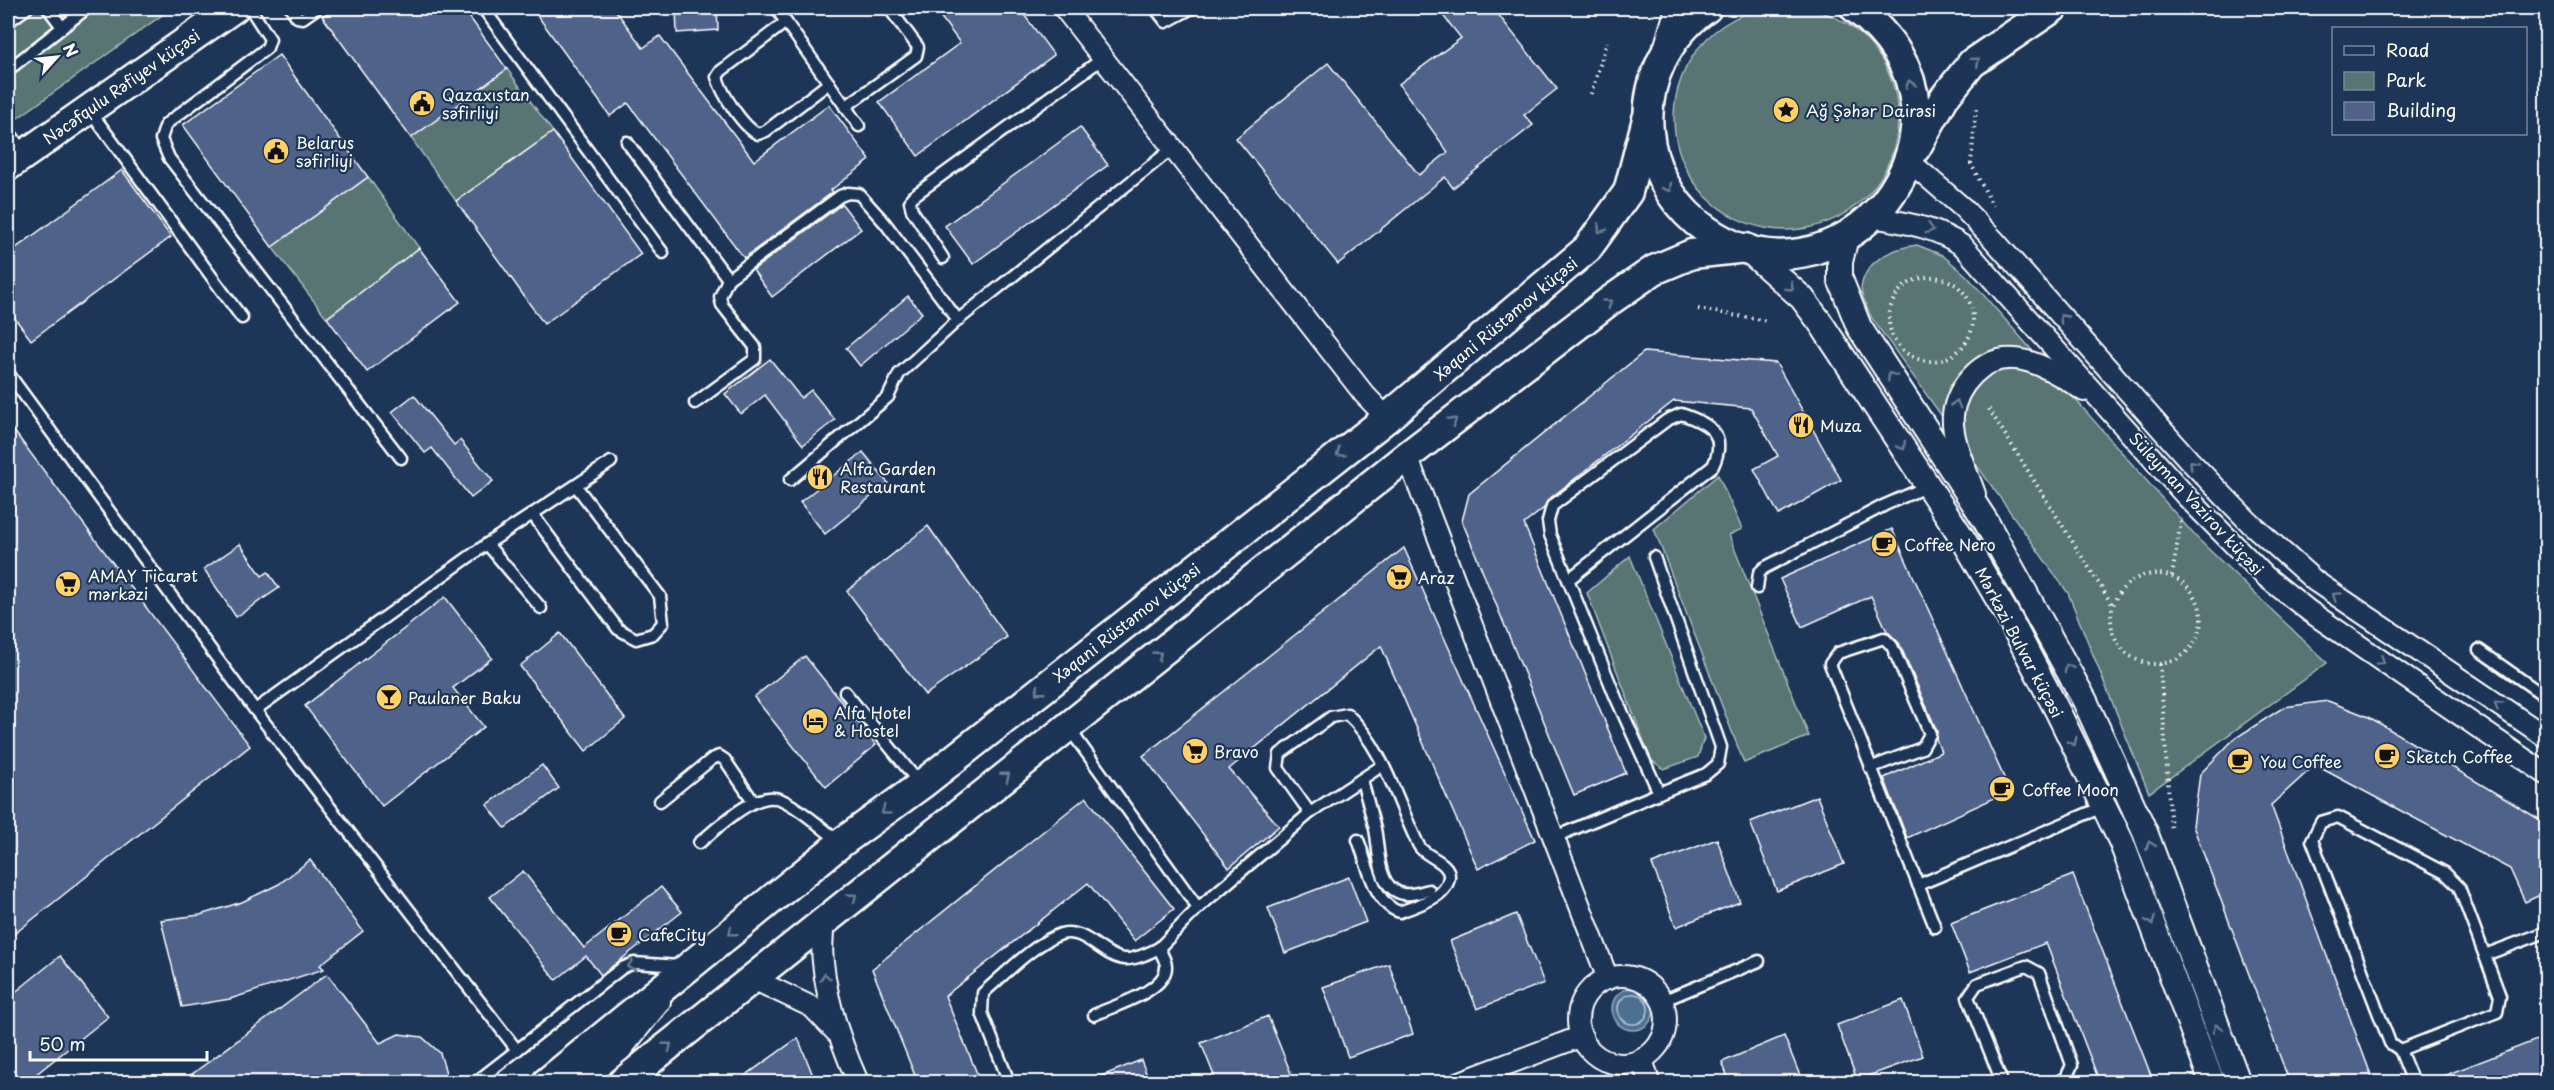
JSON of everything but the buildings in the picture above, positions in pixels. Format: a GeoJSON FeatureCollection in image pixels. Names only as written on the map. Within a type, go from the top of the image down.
{"type":"FeatureCollection","features":[{"type":"Feature","properties":{"kind":"main road","name":"Nəcəfqulu Rəfiyev küçəsi"},"geometry":{"type":"LineString","coordinates":[[16,160],[234,8]]}},
{"type":"Feature","properties":{"kind":"main road"},"geometry":{"type":"LineString","coordinates":[[1707,8],[1678,33],[1655,73],[1649,96],[1647,119],[1649,141],[1663,182],[1675,200],[1706,230],[1746,248],[1766,252],[1797,252],[1827,246],[1846,237],[1873,218],[1894,191],[1944,98],[1972,63],[2053,8]]}},
{"type":"Feature","properties":{"kind":"main road"},"geometry":{"type":"LineString","coordinates":[[1855,8],[1870,19],[1885,35],[1907,74],[1915,117],[1909,161]]}},
{"type":"Feature","properties":{"kind":"main road","name":"Xəqani Rüstəmov küçəsi"},"geometry":{"type":"LineString","coordinates":[[547,1083],[841,843],[921,785],[1387,418],[1587,249],[1628,192],[1647,119]]}},
{"type":"Feature","properties":{"kind":"main road"},"geometry":{"type":"LineString","coordinates":[[623,1083],[751,978],[1407,456],[1608,302],[1654,270],[1692,255],[1746,248]]}},
{"type":"Feature","properties":{"kind":"street"},"geometry":{"type":"LineString","coordinates":[[1064,8],[1364,394],[1387,418]]}},
{"type":"Feature","properties":{"kind":"street"},"geometry":{"type":"LineString","coordinates":[[1665,52],[1678,8]]}},
{"type":"Feature","properties":{"kind":"street","name":"Süleyman Vəzirov küçəsi"},"geometry":{"type":"LineString","coordinates":[[1909,161],[1963,208],[1993,239],[2188,459],[2250,523],[2315,581],[2547,738]]}},
{"type":"Feature","properties":{"kind":"street","name":"Süleyman Vəzirov küçəsi"},"geometry":{"type":"LineString","coordinates":[[1873,218],[1926,227],[1945,234],[1963,246],[2109,407],[2185,495],[2265,576],[2309,611],[2547,774]]}},
{"type":"Feature","properties":{"kind":"street","name":"Mərkəzi Bulvar küçəsi"},"geometry":{"type":"LineString","coordinates":[[1846,237],[1840,262],[1840,279],[1858,327],[1985,520],[2085,701],[2145,832],[2238,1083]]}},
{"type":"Feature","properties":{"kind":"street","name":"Mərkəzi Bulvar küçəsi"},"geometry":{"type":"LineString","coordinates":[[1746,248],[1802,298],[1820,322],[1963,538],[2009,618],[2121,841],[2212,1083]]}},
{"type":"Feature","properties":{"kind":"street"},"geometry":{"type":"LineString","coordinates":[[1985,520],[1958,447],[1953,415],[1961,388],[1978,369],[2005,358],[2019,358],[2040,365],[2070,381],[2109,407]]}},
{"type":"Feature","properties":{"kind":"street"},"geometry":{"type":"LineString","coordinates":[[1407,456],[1608,979]]}},
{"type":"Feature","properties":{"kind":"street"},"geometry":{"type":"LineString","coordinates":[[824,920],[823,961],[837,1033],[858,1083]]}},
{"type":"Feature","properties":{"kind":"street"},"geometry":{"type":"LineString","coordinates":[[581,1083],[621,1050],[689,967]]}},
{"type":"Feature","properties":{"kind":"street"},"geometry":{"type":"LineString","coordinates":[[1627,976],[1653,989],[1662,1001],[1666,1015],[1665,1029],[1660,1043],[1642,1059],[1624,1064],[1609,1062],[1596,1056],[1586,1046],[1578,1018],[1581,1004],[1588,991],[1599,982],[1627,976]]}},
{"type":"Feature","properties":{"kind":"street"},"geometry":{"type":"LineString","coordinates":[[751,978],[812,1007],[837,1033]]}},
{"type":"Feature","properties":{"kind":"street"},"geometry":{"type":"LineString","coordinates":[[1460,1083],[1582,1036]]}},
{"type":"Feature","properties":{"kind":"street"},"geometry":{"type":"LineString","coordinates":[[1642,1059],[1649,1083]]}},
{"type":"Feature","properties":{"kind":"lane"},"geometry":{"type":"LineString","coordinates":[[48,8],[62,27]]}},
{"type":"Feature","properties":{"kind":"lane"},"geometry":{"type":"LineString","coordinates":[[8,70],[87,8]]}},
{"type":"Feature","properties":{"kind":"lane"},"geometry":{"type":"LineString","coordinates":[[250,8],[270,39],[267,48],[166,124],[161,140],[169,158],[401,458]]}},
{"type":"Feature","properties":{"kind":"lane"},"geometry":{"type":"LineString","coordinates":[[291,8],[297,16],[303,18],[317,8]]}},
{"type":"Feature","properties":{"kind":"lane"},"geometry":{"type":"LineString","coordinates":[[483,8],[663,254]]}},
{"type":"Feature","properties":{"kind":"lane"},"geometry":{"type":"LineString","coordinates":[[776,8],[859,126]]}},
{"type":"Feature","properties":{"kind":"lane"},"geometry":{"type":"LineString","coordinates":[[845,107],[916,56],[918,47],[889,8]]}},
{"type":"Feature","properties":{"kind":"lane"},"geometry":{"type":"LineString","coordinates":[[1155,8],[1166,22],[1192,8]]}},
{"type":"Feature","properties":{"kind":"lane"},"geometry":{"type":"LineString","coordinates":[[8,22],[20,10]]}},
{"type":"Feature","properties":{"kind":"lane"},"geometry":{"type":"LineString","coordinates":[[786,22],[720,71],[717,77],[720,87],[749,130],[758,134],[766,131],[829,83]]}},
{"type":"Feature","properties":{"kind":"lane"},"geometry":{"type":"LineString","coordinates":[[943,258],[912,210],[910,202],[912,197],[1102,59]]}},
{"type":"Feature","properties":{"kind":"lane"},"geometry":{"type":"LineString","coordinates":[[88,108],[242,318]]}},
{"type":"Feature","properties":{"kind":"lane"},"geometry":{"type":"LineString","coordinates":[[8,130],[16,160]]}},
{"type":"Feature","properties":{"kind":"lane"},"geometry":{"type":"LineString","coordinates":[[627,142],[728,279]]}},
{"type":"Feature","properties":{"kind":"lane"},"geometry":{"type":"LineString","coordinates":[[790,480],[888,397],[899,374],[958,320],[1173,148]]}},
{"type":"Feature","properties":{"kind":"lane"},"geometry":{"type":"LineString","coordinates":[[695,403],[755,359],[757,354],[755,347],[722,304],[720,297],[728,279],[840,196],[848,193],[859,194],[885,223],[958,320]]}},
{"type":"Feature","properties":{"kind":"lane"},"geometry":{"type":"LineString","coordinates":[[8,373],[255,710],[517,1050]]}},
{"type":"Feature","properties":{"kind":"lane"},"geometry":{"type":"LineString","coordinates":[[1568,580],[1713,466],[1720,452],[1715,433],[1703,421],[1681,414],[1667,420],[1552,506],[1548,521],[1550,535],[1568,580],[1616,698],[1659,793]]}},
{"type":"Feature","properties":{"kind":"lane"},"geometry":{"type":"LineString","coordinates":[[255,710],[488,544],[611,462]]}},
{"type":"Feature","properties":{"kind":"lane"},"geometry":{"type":"LineString","coordinates":[[533,514],[618,629],[636,639],[653,634],[663,623],[660,596],[576,486]]}},
{"type":"Feature","properties":{"kind":"lane"},"geometry":{"type":"LineString","coordinates":[[1757,588],[1760,573],[1764,568],[1885,505],[1928,486]]}},
{"type":"Feature","properties":{"kind":"lane"},"geometry":{"type":"LineString","coordinates":[[488,544],[541,608]]}},
{"type":"Feature","properties":{"kind":"lane"},"geometry":{"type":"LineString","coordinates":[[1555,837],[1706,774],[1718,764],[1722,747],[1654,557]]}},
{"type":"Feature","properties":{"kind":"lane"},"geometry":{"type":"LineString","coordinates":[[1870,768],[1922,748],[1930,734],[1892,646],[1884,638],[1838,653],[1830,664],[1870,768],[1935,927]]}},
{"type":"Feature","properties":{"kind":"lane"},"geometry":{"type":"LineString","coordinates":[[2479,651],[2547,697]]}},
{"type":"Feature","properties":{"kind":"lane"},"geometry":{"type":"LineString","coordinates":[[845,692],[921,785]]}},
{"type":"Feature","properties":{"kind":"lane"},"geometry":{"type":"LineString","coordinates":[[1310,813],[1278,768],[1280,754],[1331,717],[1347,714],[1358,725],[1383,765],[1421,849],[1446,866],[1450,874],[1448,883],[1442,893],[1400,912],[1391,910],[1380,897],[1358,840]]}},
{"type":"Feature","properties":{"kind":"lane"},"geometry":{"type":"LineString","coordinates":[[1068,727],[1198,908]]}},
{"type":"Feature","properties":{"kind":"lane"},"geometry":{"type":"LineString","coordinates":[[660,801],[712,759],[719,756],[725,760],[753,801]]}},
{"type":"Feature","properties":{"kind":"lane"},"geometry":{"type":"LineString","coordinates":[[1009,1083],[982,1013],[983,993],[1037,948],[1061,934],[1075,932],[1107,953],[1124,959],[1145,956],[1159,948],[1198,908],[1310,813],[1383,765]]}},
{"type":"Feature","properties":{"kind":"lane"},"geometry":{"type":"LineString","coordinates":[[1362,780],[1376,832],[1382,869],[1388,885],[1396,892],[1408,896],[1429,890]]}},
{"type":"Feature","properties":{"kind":"lane"},"geometry":{"type":"LineString","coordinates":[[699,843],[753,801],[767,797],[781,799],[841,843]]}},
{"type":"Feature","properties":{"kind":"lane"},"geometry":{"type":"LineString","coordinates":[[1918,885],[2104,806]]}},
{"type":"Feature","properties":{"kind":"lane"},"geometry":{"type":"LineString","coordinates":[[2400,1050],[2498,1012],[2500,996],[2458,887],[2445,873],[2338,817],[2321,822],[2312,840],[2390,1043],[2400,1050],[2413,1083]]}},
{"type":"Feature","properties":{"kind":"lane"},"geometry":{"type":"LineString","coordinates":[[2485,955],[2547,932]]}},
{"type":"Feature","properties":{"kind":"lane"},"geometry":{"type":"LineString","coordinates":[[1094,1014],[1151,989],[1162,980],[1166,965],[1159,948]]}},
{"type":"Feature","properties":{"kind":"lane"},"geometry":{"type":"LineString","coordinates":[[1662,1001],[1760,961]]}},
{"type":"Feature","properties":{"kind":"lane"},"geometry":{"type":"LineString","coordinates":[[476,1083],[622,968],[634,963],[689,967]]}},
{"type":"Feature","properties":{"kind":"lane"},"geometry":{"type":"LineString","coordinates":[[2002,1083],[1968,997],[1977,984],[2026,966],[2039,973],[2072,1065],[2066,1078],[2057,1083]]}},
{"type":"Feature","properties":{"kind":"path"},"geometry":{"type":"LineString","coordinates":[[1591,94],[1606,42]]}},
{"type":"Feature","properties":{"kind":"path"},"geometry":{"type":"LineString","coordinates":[[1976,109],[1971,164],[1994,206]]}},
{"type":"Feature","properties":{"kind":"path"},"geometry":{"type":"LineString","coordinates":[[1941,278],[1953,283],[1963,292],[1970,304],[1973,318],[1971,332],[1964,345],[1953,355],[1941,360],[1926,361],[1912,357],[1901,349],[1893,337],[1889,324],[1889,310],[1894,298],[1903,287],[1920,279],[1941,278]]}},
{"type":"Feature","properties":{"kind":"path"},"geometry":{"type":"LineString","coordinates":[[1698,309],[1767,321]]}},
{"type":"Feature","properties":{"kind":"path"},"geometry":{"type":"LineString","coordinates":[[1989,409],[2113,606]]}},
{"type":"Feature","properties":{"kind":"path"},"geometry":{"type":"LineString","coordinates":[[2172,576],[2185,495]]}},
{"type":"Feature","properties":{"kind":"path"},"geometry":{"type":"LineString","coordinates":[[2156,574],[2172,576],[2185,584],[2195,596],[2201,610],[2201,625],[2197,640],[2188,652],[2175,661],[2160,664],[2146,663],[2132,657],[2121,648],[2114,635],[2111,621],[2113,606],[2119,593],[2129,583],[2142,576],[2156,574]]}},
{"type":"Feature","properties":{"kind":"path"},"geometry":{"type":"LineString","coordinates":[[2160,664],[2172,840]]}},
{"type":"Feature","properties":{"kind":"green space","name":"Ağ Şəhər Dairəsi"},"geometry":{"type":"Polygon","coordinates":[[[1786,6],[1808,8],[1839,19],[1857,31],[1873,47],[1885,65],[1893,85],[1898,118],[1896,140],[1885,171],[1873,189],[1857,205],[1839,217],[1819,225],[1786,230],[1764,228],[1733,217],[1715,205],[1699,189],[1687,171],[1679,151],[1674,118],[1676,96],[1687,65],[1699,47],[1715,31],[1733,19],[1753,11],[1786,6]]]}},
{"type":"Feature","properties":{"kind":"green space"},"geometry":{"type":"Polygon","coordinates":[[[8,8],[172,8],[8,125],[8,8]]]}},
{"type":"Feature","properties":{"kind":"green space"},"geometry":{"type":"Polygon","coordinates":[[[507,69],[553,132],[456,201],[411,138],[507,69]]]}},
{"type":"Feature","properties":{"kind":"green space"},"geometry":{"type":"Polygon","coordinates":[[[368,177],[419,248],[327,318],[272,247],[368,177]]]}},
{"type":"Feature","properties":{"kind":"green space"},"geometry":{"type":"Polygon","coordinates":[[[1917,245],[1942,255],[1966,275],[2196,537],[2327,663],[2149,793],[2068,593],[1871,317],[1862,296],[1863,279],[1873,264],[1898,249],[1917,245]]]}},
{"type":"Feature","properties":{"kind":"green space"},"geometry":{"type":"Polygon","coordinates":[[[1718,475],[1742,529],[1729,535],[1809,736],[1744,763],[1654,529],[1718,475]]]}},
{"type":"Feature","properties":{"kind":"green space"},"geometry":{"type":"Polygon","coordinates":[[[1630,556],[1704,738],[1698,757],[1664,769],[1651,760],[1587,593],[1630,556]]]}},
{"type":"Feature","properties":{"kind":"water"},"geometry":{"type":"Polygon","coordinates":[[[1633,988],[1641,989],[1648,994],[1653,1001],[1653,1017],[1648,1024],[1641,1029],[1633,1030],[1625,1029],[1618,1024],[1613,1017],[1612,1009],[1613,1001],[1618,994],[1625,989],[1633,988]]]}},
{"type":"Feature","properties":{"kind":"place","name":"Qazaxıstan səfirliyi"},"geometry":{"type":"Point","coordinates":[422,103]}},
{"type":"Feature","properties":{"kind":"place","name":"Ağ Şəhər Dairəsi"},"geometry":{"type":"Point","coordinates":[1786,110]}},
{"type":"Feature","properties":{"kind":"place","name":"Belarus səfirliyi"},"geometry":{"type":"Point","coordinates":[276,151]}},
{"type":"Feature","properties":{"kind":"place","name":"Muza"},"geometry":{"type":"Point","coordinates":[1801,425]}},
{"type":"Feature","properties":{"kind":"place","name":"Alfa Garden Restaurant"},"geometry":{"type":"Point","coordinates":[820,477]}},
{"type":"Feature","properties":{"kind":"place","name":"Coffee Nero"},"geometry":{"type":"Point","coordinates":[1884,544]}},
{"type":"Feature","properties":{"kind":"place","name":"Araz"},"geometry":{"type":"Point","coordinates":[1399,577]}},
{"type":"Feature","properties":{"kind":"place","name":"AMAY Ticarət mərkəzi"},"geometry":{"type":"Point","coordinates":[68,584]}},
{"type":"Feature","properties":{"kind":"place","name":"Paulaner Baku"},"geometry":{"type":"Point","coordinates":[389,697]}},
{"type":"Feature","properties":{"kind":"place","name":"Alfa Hotel & Hostel"},"geometry":{"type":"Point","coordinates":[815,721]}},
{"type":"Feature","properties":{"kind":"place","name":"Bravo"},"geometry":{"type":"Point","coordinates":[1195,751]}},
{"type":"Feature","properties":{"kind":"place","name":"Sketch Coffee"},"geometry":{"type":"Point","coordinates":[2387,756]}},
{"type":"Feature","properties":{"kind":"place","name":"You Coffee"},"geometry":{"type":"Point","coordinates":[2240,761]}},
{"type":"Feature","properties":{"kind":"place","name":"Coffee Moon"},"geometry":{"type":"Point","coordinates":[2002,789]}},
{"type":"Feature","properties":{"kind":"place","name":"CafeCity"},"geometry":{"type":"Point","coordinates":[619,934]}}]}
